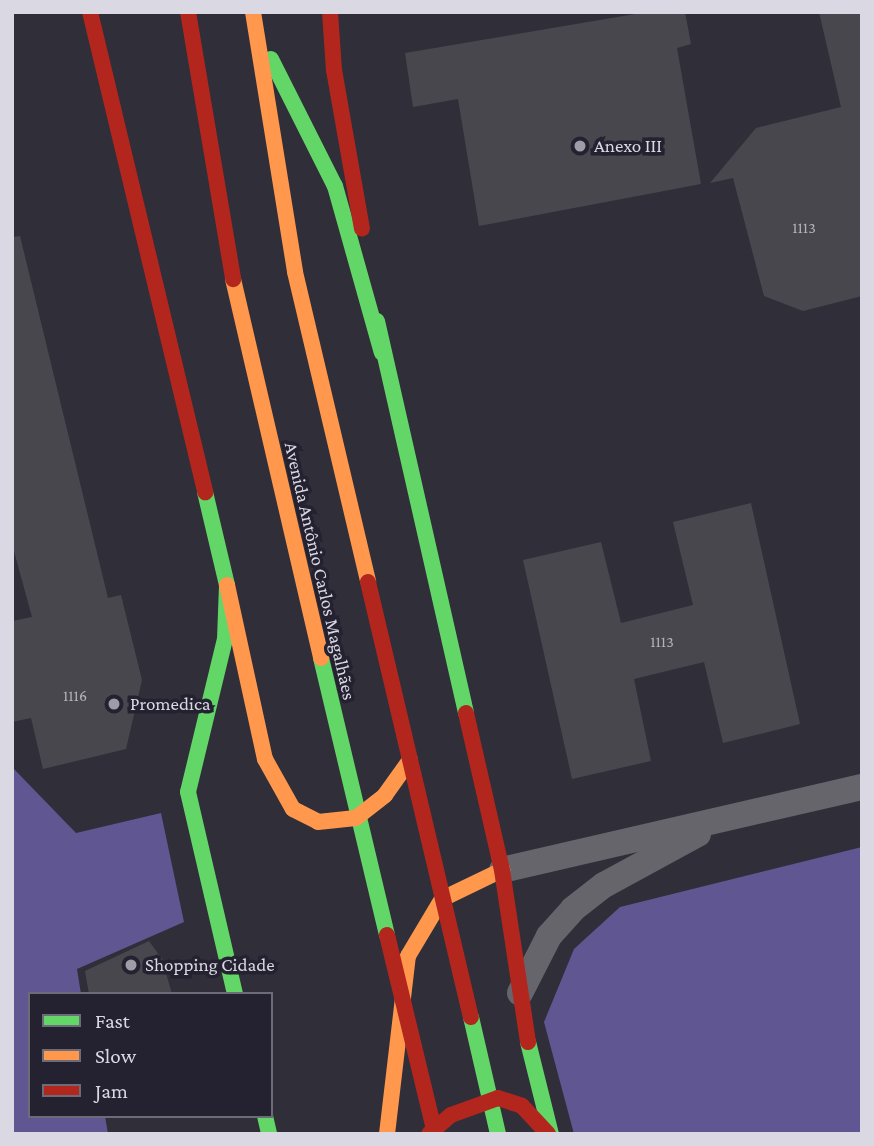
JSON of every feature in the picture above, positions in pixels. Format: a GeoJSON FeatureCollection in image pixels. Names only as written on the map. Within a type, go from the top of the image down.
{"type":"FeatureCollection","features":[{"type":"Feature","properties":{"kind":"main road"},"geometry":{"type":"LineString","coordinates":[[90,12],[274,782],[305,817],[334,823],[356,818],[385,795],[410,760]]}},
{"type":"Feature","properties":{"kind":"main road"},"geometry":{"type":"LineString","coordinates":[[181,12],[193,50]]}},
{"type":"Feature","properties":{"kind":"main road","name":"Avenida Antônio Carlos Magalhães"},"geometry":{"type":"LineString","coordinates":[[188,12],[244,336],[356,818],[433,1132]]}},
{"type":"Feature","properties":{"kind":"main road"},"geometry":{"type":"LineString","coordinates":[[256,12],[275,73],[335,186],[382,353],[502,870],[520,993],[550,1134]]}},
{"type":"Feature","properties":{"kind":"main road"},"geometry":{"type":"LineString","coordinates":[[256,12],[295,272],[410,760],[486,1101],[498,1134]]}},
{"type":"Feature","properties":{"kind":"main road"},"geometry":{"type":"LineString","coordinates":[[330,12],[334,70],[382,353]]}},
{"type":"Feature","properties":{"kind":"main road"},"geometry":{"type":"LineString","coordinates":[[227,585],[225,639],[188,792],[234,992]]}},
{"type":"Feature","properties":{"kind":"main road"},"geometry":{"type":"LineString","coordinates":[[387,1134],[404,1010],[408,956],[442,899],[502,870]]}},
{"type":"Feature","properties":{"kind":"main road"},"geometry":{"type":"LineString","coordinates":[[433,1132],[451,1115],[498,1098],[522,1106],[550,1134]]}},
{"type":"Feature","properties":{"kind":"street"},"geometry":{"type":"LineString","coordinates":[[502,870],[723,822],[862,788]]}},
{"type":"Feature","properties":{"kind":"street"},"geometry":{"type":"LineString","coordinates":[[520,993],[549,936],[573,909],[644,862],[723,822]]}},
{"type":"Feature","properties":{"kind":"shaded area"},"geometry":{"type":"Polygon","coordinates":[[[12,767],[76,833],[161,813],[184,922],[77,969],[81,992],[28,992],[28,1118],[105,1118],[108,1134],[12,1134],[12,767]]]}},
{"type":"Feature","properties":{"kind":"shaded area"},"geometry":{"type":"Polygon","coordinates":[[[862,847],[862,1134],[574,1134],[544,1022],[574,949],[620,907],[862,847]]]}},
{"type":"Feature","properties":{"kind":"building","name":"Anexo III"},"geometry":{"type":"Polygon","coordinates":[[[647,12],[685,12],[691,44],[677,48],[701,184],[479,226],[458,99],[413,107],[405,53],[647,12]]]}},
{"type":"Feature","properties":{"kind":"building"},"geometry":{"type":"Polygon","coordinates":[[[819,12],[862,12],[862,296],[803,311],[764,296],[733,178],[710,183],[756,128],[841,107],[819,12]]]}},
{"type":"Feature","properties":{"kind":"building"},"geometry":{"type":"Polygon","coordinates":[[[20,236],[108,598],[121,595],[142,680],[126,749],[43,769],[31,718],[12,722],[12,621],[32,617],[12,544],[12,237],[20,236]]]}},
{"type":"Feature","properties":{"kind":"building"},"geometry":{"type":"Polygon","coordinates":[[[751,503],[800,724],[723,743],[704,662],[634,679],[651,761],[572,779],[523,560],[601,542],[621,623],[693,605],[673,522],[751,503]]]}},
{"type":"Feature","properties":{"kind":"building","name":"Shopping Cidade"},"geometry":{"type":"Polygon","coordinates":[[[149,941],[162,959],[171,992],[89,992],[85,971],[149,941]]]}},
{"type":"Feature","properties":{"kind":"traffic: fast"},"geometry":{"type":"LineString","coordinates":[[271,59],[335,186],[382,353]]}},
{"type":"Feature","properties":{"kind":"traffic: fast"},"geometry":{"type":"LineString","coordinates":[[377,321],[466,713]]}},
{"type":"Feature","properties":{"kind":"traffic: fast"},"geometry":{"type":"LineString","coordinates":[[205,492],[227,585],[225,639],[188,792],[235,992]]}},
{"type":"Feature","properties":{"kind":"traffic: fast"},"geometry":{"type":"LineString","coordinates":[[321,658],[387,935]]}},
{"type":"Feature","properties":{"kind":"traffic: fast"},"geometry":{"type":"LineString","coordinates":[[471,1017],[498,1134]]}},
{"type":"Feature","properties":{"kind":"traffic: fast"},"geometry":{"type":"LineString","coordinates":[[528,1042],[551,1134]]}},
{"type":"Feature","properties":{"kind":"traffic: fast"},"geometry":{"type":"LineString","coordinates":[[265,1118],[269,1134]]}},
{"type":"Feature","properties":{"kind":"traffic: slow"},"geometry":{"type":"LineString","coordinates":[[253,12],[295,272],[368,582]]}},
{"type":"Feature","properties":{"kind":"traffic: slow"},"geometry":{"type":"LineString","coordinates":[[233,279],[321,658]]}},
{"type":"Feature","properties":{"kind":"traffic: slow"},"geometry":{"type":"LineString","coordinates":[[227,585],[265,759],[293,809],[318,822],[356,818],[385,795],[410,760]]}},
{"type":"Feature","properties":{"kind":"traffic: slow"},"geometry":{"type":"LineString","coordinates":[[387,1134],[408,956],[442,899],[502,870]]}},
{"type":"Feature","properties":{"kind":"traffic: jam"},"geometry":{"type":"LineString","coordinates":[[90,12],[205,492]]}},
{"type":"Feature","properties":{"kind":"traffic: jam"},"geometry":{"type":"LineString","coordinates":[[188,12],[233,279]]}},
{"type":"Feature","properties":{"kind":"traffic: jam"},"geometry":{"type":"LineString","coordinates":[[330,12],[334,70],[362,229]]}},
{"type":"Feature","properties":{"kind":"traffic: jam"},"geometry":{"type":"LineString","coordinates":[[368,582],[471,1017]]}},
{"type":"Feature","properties":{"kind":"traffic: jam"},"geometry":{"type":"LineString","coordinates":[[466,713],[502,870],[528,1042]]}},
{"type":"Feature","properties":{"kind":"traffic: jam"},"geometry":{"type":"LineString","coordinates":[[387,935],[435,1134]]}},
{"type":"Feature","properties":{"kind":"traffic: jam"},"geometry":{"type":"LineString","coordinates":[[429,1134],[451,1115],[498,1098],[522,1106],[548,1134]]}},
{"type":"Feature","properties":{"kind":"place","name":"Anexo III"},"geometry":{"type":"Point","coordinates":[580,146]}},
{"type":"Feature","properties":{"kind":"place","name":"Promedica"},"geometry":{"type":"Point","coordinates":[114,704]}},
{"type":"Feature","properties":{"kind":"place","name":"Shopping Cidade"},"geometry":{"type":"Point","coordinates":[131,965]}}]}
